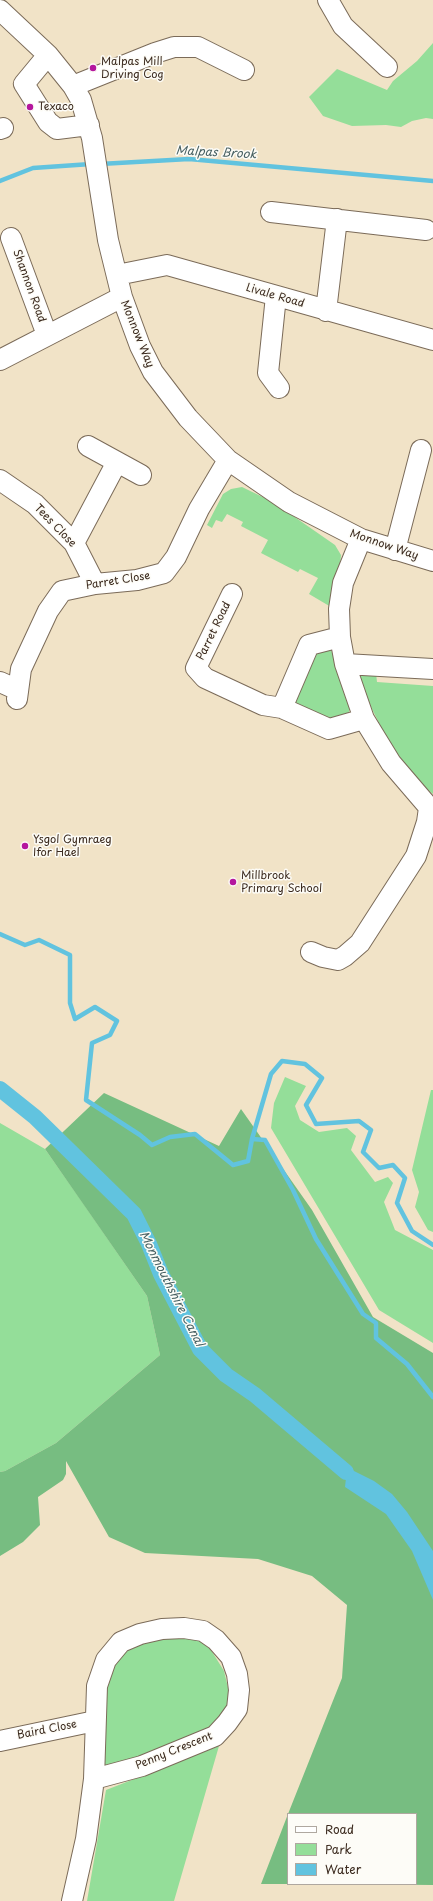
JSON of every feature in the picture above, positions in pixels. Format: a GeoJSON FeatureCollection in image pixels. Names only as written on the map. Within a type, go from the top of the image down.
{"type":"FeatureCollection","features":[{"type":"Feature","properties":{"kind":"street"},"geometry":{"type":"LineString","coordinates":[[328,0],[343,26],[386,67]]}},
{"type":"Feature","properties":{"kind":"street","name":"Monnow Way"},"geometry":{"type":"LineString","coordinates":[[1,15],[48,55],[73,86],[81,100],[90,131],[97,181],[108,240],[122,297],[140,346],[153,372],[188,418],[228,460],[289,502],[361,539],[433,561]]}},
{"type":"Feature","properties":{"kind":"street"},"geometry":{"type":"LineString","coordinates":[[73,86],[155,53],[174,47],[198,47],[244,70]]}},
{"type":"Feature","properties":{"kind":"street"},"geometry":{"type":"LineString","coordinates":[[48,55],[24,84],[48,122],[58,129],[90,131]]}},
{"type":"Feature","properties":{"kind":"street"},"geometry":{"type":"LineString","coordinates":[[271,212],[426,230]]}},
{"type":"Feature","properties":{"kind":"street"},"geometry":{"type":"LineString","coordinates":[[326,311],[337,219]]}},
{"type":"Feature","properties":{"kind":"street","name":"Shannon Road"},"geometry":{"type":"LineString","coordinates":[[11,238],[46,335]]}},
{"type":"Feature","properties":{"kind":"street","name":"Livale Road"},"geometry":{"type":"LineString","coordinates":[[117,275],[167,265],[433,340]]}},
{"type":"Feature","properties":{"kind":"street"},"geometry":{"type":"LineString","coordinates":[[276,296],[268,373],[279,388]]}},
{"type":"Feature","properties":{"kind":"street","name":"Shannon Road"},"geometry":{"type":"LineString","coordinates":[[0,360],[122,297]]}},
{"type":"Feature","properties":{"kind":"street"},"geometry":{"type":"LineString","coordinates":[[88,446],[141,475]]}},
{"type":"Feature","properties":{"kind":"street"},"geometry":{"type":"LineString","coordinates":[[395,550],[421,450]]}},
{"type":"Feature","properties":{"kind":"street","name":"Parret Close"},"geometry":{"type":"LineString","coordinates":[[0,682],[18,695],[21,669],[48,611],[62,591],[95,584],[137,580],[164,573],[176,557],[200,509],[228,460]]}},
{"type":"Feature","properties":{"kind":"street"},"geometry":{"type":"LineString","coordinates":[[74,543],[117,462]]}},
{"type":"Feature","properties":{"kind":"street","name":"Tees Close"},"geometry":{"type":"LineString","coordinates":[[0,480],[35,504],[74,543],[95,584]]}},
{"type":"Feature","properties":{"kind":"street"},"geometry":{"type":"LineString","coordinates":[[311,952],[323,958],[338,960],[360,943],[416,856],[431,810],[391,763],[364,719],[345,664],[340,637],[339,609],[343,583],[361,539]]}},
{"type":"Feature","properties":{"kind":"street","name":"Parret Road"},"geometry":{"type":"LineString","coordinates":[[232,594],[196,668],[205,678],[263,705],[282,708],[329,729],[364,719]]}},
{"type":"Feature","properties":{"kind":"street"},"geometry":{"type":"LineString","coordinates":[[282,708],[309,645],[340,637]]}},
{"type":"Feature","properties":{"kind":"street"},"geometry":{"type":"LineString","coordinates":[[345,664],[433,669]]}},
{"type":"Feature","properties":{"kind":"street","name":"Penny Crescent"},"geometry":{"type":"LineString","coordinates":[[72,1901],[86,1839],[94,1779],[97,1686],[106,1660],[121,1642],[140,1634],[162,1629],[184,1628],[203,1631],[216,1640],[231,1657],[239,1690],[236,1709],[227,1724],[215,1736],[142,1766],[94,1779]]}},
{"type":"Feature","properties":{"kind":"street","name":"Baird Close"},"geometry":{"type":"LineString","coordinates":[[0,1741],[95,1721]]}},
{"type":"Feature","properties":{"kind":"green space"},"geometry":{"type":"Polygon","coordinates":[[[433,43],[433,119],[426,118],[412,121],[401,127],[386,125],[352,126],[323,116],[309,97],[337,69],[387,90],[393,81],[417,61],[433,43]]]}},
{"type":"Feature","properties":{"kind":"green space"},"geometry":{"type":"Polygon","coordinates":[[[242,487],[273,502],[335,545],[341,555],[340,567],[331,607],[309,594],[318,578],[300,569],[298,572],[261,553],[268,540],[241,526],[243,522],[227,514],[222,522],[216,520],[212,528],[207,525],[223,494],[231,489],[242,487]]]}},
{"type":"Feature","properties":{"kind":"green space"},"geometry":{"type":"Polygon","coordinates":[[[331,650],[350,703],[349,712],[325,721],[297,707],[295,701],[309,659],[318,652],[331,650]]]}},
{"type":"Feature","properties":{"kind":"green space"},"geometry":{"type":"Polygon","coordinates":[[[363,671],[376,673],[377,682],[433,686],[433,794],[415,779],[386,737],[371,707],[360,678],[363,671]]]}},
{"type":"Feature","properties":{"kind":"green space"},"geometry":{"type":"Polygon","coordinates":[[[285,1077],[306,1086],[295,1106],[300,1120],[319,1132],[347,1128],[356,1136],[351,1150],[375,1182],[388,1177],[393,1183],[384,1202],[395,1230],[433,1250],[433,1343],[379,1310],[271,1128],[274,1103],[285,1077]]]}},
{"type":"Feature","properties":{"kind":"green space"},"geometry":{"type":"Polygon","coordinates":[[[431,1090],[433,1090],[433,1232],[428,1230],[415,1207],[419,1192],[412,1170],[431,1090]]]}},
{"type":"Feature","properties":{"kind":"green space"},"geometry":{"type":"Polygon","coordinates":[[[104,1093],[219,1146],[241,1109],[312,1210],[373,1317],[433,1353],[433,1885],[417,1885],[417,1813],[288,1813],[342,1678],[347,1605],[312,1576],[258,1559],[145,1553],[109,1537],[66,1461],[66,1474],[63,1480],[38,1497],[40,1525],[23,1542],[0,1556],[0,1472],[5,1471],[56,1443],[160,1355],[147,1296],[45,1149],[104,1093]]]}},
{"type":"Feature","properties":{"kind":"green space"},"geometry":{"type":"Polygon","coordinates":[[[0,1123],[45,1149],[147,1296],[160,1355],[56,1443],[5,1471],[0,1472],[0,1123]]]}},
{"type":"Feature","properties":{"kind":"green space"},"geometry":{"type":"Polygon","coordinates":[[[164,1637],[197,1638],[211,1650],[224,1671],[230,1696],[228,1710],[208,1732],[104,1771],[105,1683],[116,1658],[134,1643],[164,1637]]]}},
{"type":"Feature","properties":{"kind":"green space"},"geometry":{"type":"Polygon","coordinates":[[[219,1746],[174,1901],[87,1901],[106,1790],[219,1746]]]}},
{"type":"Feature","properties":{"kind":"green space"},"geometry":{"type":"Polygon","coordinates":[[[287,1817],[287,1884],[261,1884],[287,1817]]]}},
{"type":"Feature","properties":{"kind":"water"},"geometry":{"type":"Polygon","coordinates":[[[330,1459],[374,1481],[392,1494],[407,1512],[433,1551],[433,1600],[412,1551],[386,1514],[345,1487],[346,1478],[330,1459]]]}},
{"type":"Feature","properties":{"kind":"waterway","name":"Malpas Brook"},"geometry":{"type":"LineString","coordinates":[[100,164],[189,159],[433,181]]}},
{"type":"Feature","properties":{"kind":"waterway","name":"Malpas Brook"},"geometry":{"type":"LineString","coordinates":[[0,181],[33,168],[91,164]]}},
{"type":"Feature","properties":{"kind":"waterway"},"geometry":{"type":"LineString","coordinates":[[0,934],[25,945],[39,940],[70,955],[70,1003],[75,1019],[95,1007],[117,1021],[110,1035],[92,1043],[86,1100],[140,1135],[152,1145],[170,1137],[195,1134],[233,1165],[248,1161],[252,1139],[265,1140],[293,1190],[316,1239],[363,1314],[376,1323],[376,1338],[407,1364],[433,1397]]}},
{"type":"Feature","properties":{"kind":"waterway"},"geometry":{"type":"LineString","coordinates":[[252,1139],[271,1074],[282,1061],[305,1064],[322,1078],[306,1105],[316,1124],[359,1121],[371,1130],[363,1152],[379,1168],[393,1165],[405,1178],[397,1203],[412,1231],[433,1245]]}},
{"type":"Feature","properties":{"kind":"waterway","name":"Monmouthshire Canal"},"geometry":{"type":"LineString","coordinates":[[0,1089],[35,1117],[134,1214],[149,1244],[161,1274],[200,1349],[226,1375],[255,1395],[346,1472]]}},
{"type":"Feature","properties":{"kind":"place","name":"Malpas Mill Driving Cog"},"geometry":{"type":"Point","coordinates":[93,68]}},
{"type":"Feature","properties":{"kind":"place","name":"Texaco"},"geometry":{"type":"Point","coordinates":[30,107]}},
{"type":"Feature","properties":{"kind":"place","name":"Ysgol Gymraeg Ifor Hael"},"geometry":{"type":"Point","coordinates":[25,846]}},
{"type":"Feature","properties":{"kind":"place","name":"Millbrook Primary School"},"geometry":{"type":"Point","coordinates":[233,882]}}]}
